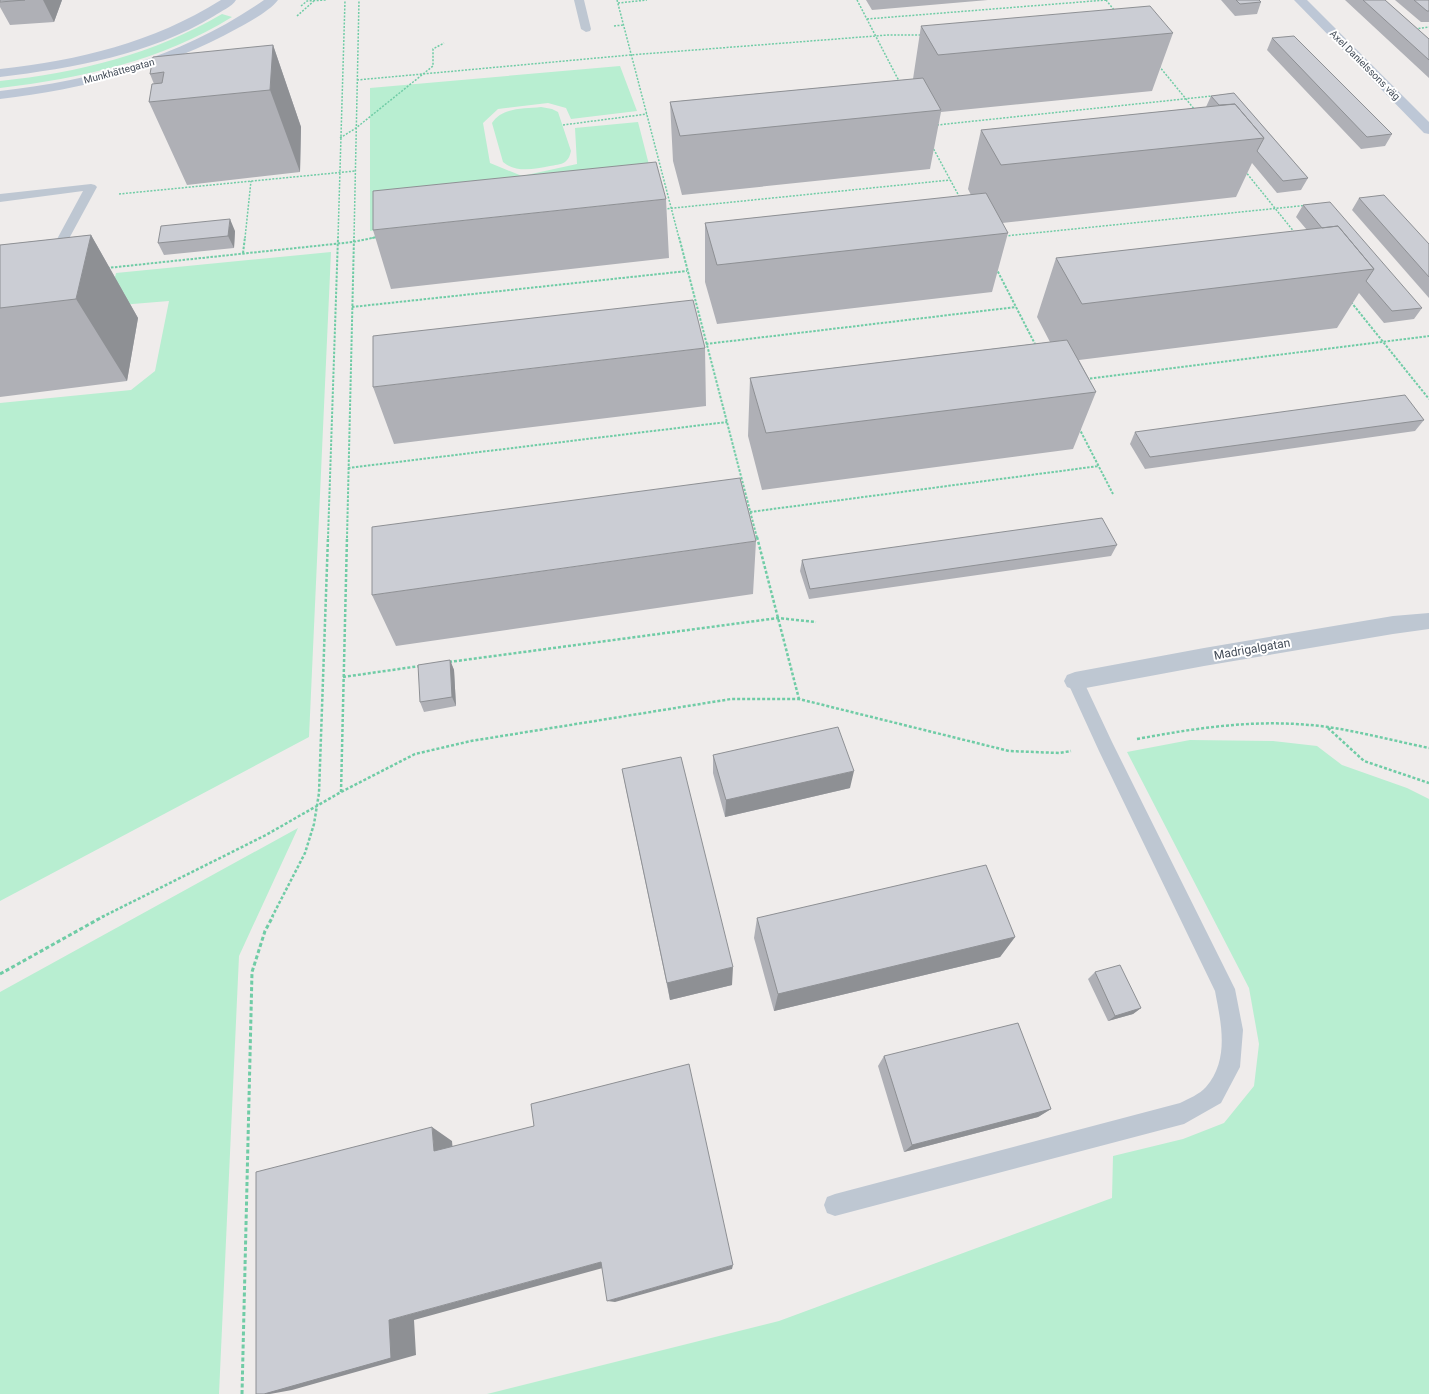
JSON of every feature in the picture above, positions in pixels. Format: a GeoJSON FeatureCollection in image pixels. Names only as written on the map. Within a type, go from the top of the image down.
{"type":"FeatureCollection","features":[{"type":"Feature","properties":{"kind":"street","name":"Munkhättegatan"},"geometry":{"type":"LineString","coordinates":[[0,72],[28,70],[71,63],[116,52],[178,30],[210,14],[230,0]]}},
{"type":"Feature","properties":{"kind":"street","name":"Munkhättegatan"},"geometry":{"type":"LineString","coordinates":[[0,95],[73,84],[147,65],[203,42],[253,14],[272,0]]}},
{"type":"Feature","properties":{"kind":"street","name":"Axel Danielssons väg"},"geometry":{"type":"LineString","coordinates":[[1300,0],[1429,130]]}},
{"type":"Feature","properties":{"kind":"street","name":"Madrigalgatan"},"geometry":{"type":"LineString","coordinates":[[1075,681],[1393,625],[1429,621]]}},
{"type":"Feature","properties":{"kind":"lane"},"geometry":{"type":"LineString","coordinates":[[579,0],[586,29]]}},
{"type":"Feature","properties":{"kind":"lane"},"geometry":{"type":"LineString","coordinates":[[0,198],[91,187],[61,243],[44,256],[37,258]]}},
{"type":"Feature","properties":{"kind":"lane"},"geometry":{"type":"LineString","coordinates":[[835,1205],[1184,1113],[1213,1095],[1230,1067],[1233,1030],[1225,989],[1105,746],[1075,681]]}},
{"type":"Feature","properties":{"kind":"path"},"geometry":{"type":"LineString","coordinates":[[302,5],[307,1],[326,0]]}},
{"type":"Feature","properties":{"kind":"path"},"geometry":{"type":"LineString","coordinates":[[242,1394],[252,972],[265,931],[305,853],[314,824],[317,806],[321,755],[345,0]]}},
{"type":"Feature","properties":{"kind":"path"},"geometry":{"type":"LineString","coordinates":[[341,792],[359,0]]}},
{"type":"Feature","properties":{"kind":"path"},"geometry":{"type":"LineString","coordinates":[[647,0],[617,1],[799,699]]}},
{"type":"Feature","properties":{"kind":"path"},"geometry":{"type":"LineString","coordinates":[[857,0],[901,85]]}},
{"type":"Feature","properties":{"kind":"path"},"geometry":{"type":"LineString","coordinates":[[867,20],[1106,0],[1118,15]]}},
{"type":"Feature","properties":{"kind":"path"},"geometry":{"type":"LineString","coordinates":[[1411,29],[1429,27]]}},
{"type":"Feature","properties":{"kind":"path"},"geometry":{"type":"LineString","coordinates":[[357,80],[630,55],[876,36],[925,35]]}},
{"type":"Feature","properties":{"kind":"path"},"geometry":{"type":"LineString","coordinates":[[340,138],[356,128],[421,74],[433,66],[433,49],[444,42]]}},
{"type":"Feature","properties":{"kind":"path"},"geometry":{"type":"LineString","coordinates":[[1156,62],[1196,111]]}},
{"type":"Feature","properties":{"kind":"path"},"geometry":{"type":"LineString","coordinates":[[930,126],[1213,96]]}},
{"type":"Feature","properties":{"kind":"path"},"geometry":{"type":"LineString","coordinates":[[562,125],[647,114]]}},
{"type":"Feature","properties":{"kind":"path"},"geometry":{"type":"LineString","coordinates":[[929,140],[960,200]]}},
{"type":"Feature","properties":{"kind":"path"},"geometry":{"type":"LineString","coordinates":[[1240,166],[1299,238]]}},
{"type":"Feature","properties":{"kind":"path"},"geometry":{"type":"LineString","coordinates":[[86,197],[355,171]]}},
{"type":"Feature","properties":{"kind":"path"},"geometry":{"type":"LineString","coordinates":[[657,209],[672,210],[950,180]]}},
{"type":"Feature","properties":{"kind":"path"},"geometry":{"type":"LineString","coordinates":[[243,253],[252,181]]}},
{"type":"Feature","properties":{"kind":"path"},"geometry":{"type":"LineString","coordinates":[[1005,236],[1320,203]]}},
{"type":"Feature","properties":{"kind":"path"},"geometry":{"type":"LineString","coordinates":[[106,274],[107,268],[353,242],[383,236]]}},
{"type":"Feature","properties":{"kind":"path"},"geometry":{"type":"LineString","coordinates":[[995,266],[1038,349]]}},
{"type":"Feature","properties":{"kind":"path"},"geometry":{"type":"LineString","coordinates":[[352,307],[687,271]]}},
{"type":"Feature","properties":{"kind":"path"},"geometry":{"type":"LineString","coordinates":[[1348,299],[1429,399]]}},
{"type":"Feature","properties":{"kind":"path"},"geometry":{"type":"LineString","coordinates":[[706,344],[1016,307]]}},
{"type":"Feature","properties":{"kind":"path"},"geometry":{"type":"LineString","coordinates":[[1079,380],[1429,336]]}},
{"type":"Feature","properties":{"kind":"path"},"geometry":{"type":"LineString","coordinates":[[348,468],[727,422]]}},
{"type":"Feature","properties":{"kind":"path"},"geometry":{"type":"LineString","coordinates":[[1077,424],[1113,494]]}},
{"type":"Feature","properties":{"kind":"path"},"geometry":{"type":"LineString","coordinates":[[750,512],[1099,466]]}},
{"type":"Feature","properties":{"kind":"path"},"geometry":{"type":"LineString","coordinates":[[446,663],[778,618],[816,622]]}},
{"type":"Feature","properties":{"kind":"path"},"geometry":{"type":"LineString","coordinates":[[343,677],[422,666]]}},
{"type":"Feature","properties":{"kind":"path"},"geometry":{"type":"LineString","coordinates":[[0,974],[87,924],[266,835],[341,792],[416,754],[471,741],[731,699],[799,699],[1009,751],[1059,753],[1105,746],[1185,730],[1230,724],[1278,723],[1328,728],[1429,748]]}},
{"type":"Feature","properties":{"kind":"path"},"geometry":{"type":"LineString","coordinates":[[1328,728],[1364,761],[1429,783]]}},
{"type":"Feature","properties":{"kind":"green space"},"geometry":{"type":"Polygon","coordinates":[[[222,14],[232,17],[205,32],[149,56],[91,73],[0,88],[0,81],[58,73],[87,67],[142,51],[196,28],[222,14]]]}},
{"type":"Feature","properties":{"kind":"green space"},"geometry":{"type":"Polygon","coordinates":[[[620,66],[637,111],[571,119],[566,108],[548,103],[498,109],[483,123],[490,163],[522,176],[577,164],[575,128],[638,122],[656,192],[370,231],[370,88],[620,66]]]}},
{"type":"Feature","properties":{"kind":"green space"},"geometry":{"type":"Polygon","coordinates":[[[541,107],[558,112],[571,151],[568,158],[562,164],[532,169],[514,168],[503,162],[492,123],[501,114],[507,111],[541,107]]]}},
{"type":"Feature","properties":{"kind":"green space"},"geometry":{"type":"Polygon","coordinates":[[[331,252],[309,737],[0,901],[0,403],[131,390],[155,371],[169,301],[108,306],[116,273],[331,252]]]}},
{"type":"Feature","properties":{"kind":"green space"},"geometry":{"type":"Polygon","coordinates":[[[1190,740],[1273,741],[1317,746],[1342,765],[1407,788],[1429,799],[1429,1394],[487,1394],[779,1321],[1112,1198],[1113,1156],[1183,1139],[1224,1123],[1254,1086],[1259,1044],[1249,988],[1127,752],[1190,740]]]}},
{"type":"Feature","properties":{"kind":"green space"},"geometry":{"type":"Polygon","coordinates":[[[298,828],[239,956],[219,1394],[0,1394],[0,992],[298,828]]]}},
{"type":"Feature","properties":{"kind":"building"},"geometry":{"type":"Polygon","coordinates":[[[0,0],[25,0],[0,2],[0,0]]]}},
{"type":"Feature","properties":{"kind":"building"},"geometry":{"type":"Polygon","coordinates":[[[1236,0],[1259,0],[1261,2],[1240,4],[1236,0]]]}},
{"type":"Feature","properties":{"kind":"building"},"geometry":{"type":"Polygon","coordinates":[[[1363,0],[1385,0],[1429,39],[1429,60],[1363,0]]]}},
{"type":"Feature","properties":{"kind":"building"},"geometry":{"type":"Polygon","coordinates":[[[1414,0],[1429,0],[1429,11],[1427,11],[1414,0]]]}},
{"type":"Feature","properties":{"kind":"building"},"geometry":{"type":"Polygon","coordinates":[[[1150,6],[1173,33],[938,55],[921,26],[1150,6]]]}},
{"type":"Feature","properties":{"kind":"building"},"geometry":{"type":"Polygon","coordinates":[[[1294,36],[1392,134],[1367,137],[1272,38],[1294,36]]]}},
{"type":"Feature","properties":{"kind":"building"},"geometry":{"type":"Polygon","coordinates":[[[273,45],[270,90],[149,102],[152,84],[162,83],[164,72],[150,74],[153,57],[273,45]]]}},
{"type":"Feature","properties":{"kind":"building"},"geometry":{"type":"Polygon","coordinates":[[[923,78],[941,110],[680,136],[670,102],[923,78]]]}},
{"type":"Feature","properties":{"kind":"building"},"geometry":{"type":"Polygon","coordinates":[[[1234,93],[1308,178],[1283,181],[1257,151],[1264,138],[1235,104],[1219,105],[1211,96],[1234,93]]]}},
{"type":"Feature","properties":{"kind":"building"},"geometry":{"type":"Polygon","coordinates":[[[1235,104],[1264,138],[1001,165],[981,130],[1235,104]]]}},
{"type":"Feature","properties":{"kind":"building"},"geometry":{"type":"Polygon","coordinates":[[[656,162],[666,199],[373,230],[373,191],[656,162]]]}},
{"type":"Feature","properties":{"kind":"building"},"geometry":{"type":"Polygon","coordinates":[[[986,193],[1008,233],[717,265],[705,223],[986,193]]]}},
{"type":"Feature","properties":{"kind":"building"},"geometry":{"type":"Polygon","coordinates":[[[1384,195],[1429,244],[1429,277],[1359,198],[1384,195]]]}},
{"type":"Feature","properties":{"kind":"building"},"geometry":{"type":"Polygon","coordinates":[[[1330,202],[1422,308],[1392,311],[1366,281],[1374,269],[1338,226],[1322,228],[1303,205],[1330,202]]]}},
{"type":"Feature","properties":{"kind":"building"},"geometry":{"type":"Polygon","coordinates":[[[230,219],[228,236],[158,243],[161,226],[230,219]]]}},
{"type":"Feature","properties":{"kind":"building"},"geometry":{"type":"Polygon","coordinates":[[[1338,226],[1374,269],[1082,304],[1056,258],[1338,226]]]}},
{"type":"Feature","properties":{"kind":"building"},"geometry":{"type":"Polygon","coordinates":[[[91,235],[76,299],[0,308],[0,245],[91,235]]]}},
{"type":"Feature","properties":{"kind":"building"},"geometry":{"type":"Polygon","coordinates":[[[693,300],[705,348],[373,387],[373,336],[693,300]]]}},
{"type":"Feature","properties":{"kind":"building"},"geometry":{"type":"Polygon","coordinates":[[[1067,340],[1096,392],[766,433],[750,378],[1067,340]]]}},
{"type":"Feature","properties":{"kind":"building"},"geometry":{"type":"Polygon","coordinates":[[[1405,395],[1424,420],[1150,457],[1135,432],[1405,395]]]}},
{"type":"Feature","properties":{"kind":"building"},"geometry":{"type":"Polygon","coordinates":[[[740,478],[756,541],[372,595],[372,527],[740,478]]]}},
{"type":"Feature","properties":{"kind":"building"},"geometry":{"type":"Polygon","coordinates":[[[1102,518],[1117,545],[810,589],[802,560],[1102,518]]]}},
{"type":"Feature","properties":{"kind":"building"},"geometry":{"type":"Polygon","coordinates":[[[450,660],[452,697],[420,702],[418,665],[450,660]]]}},
{"type":"Feature","properties":{"kind":"building"},"geometry":{"type":"Polygon","coordinates":[[[838,727],[854,771],[726,800],[713,755],[838,727]]]}},
{"type":"Feature","properties":{"kind":"building"},"geometry":{"type":"Polygon","coordinates":[[[681,757],[733,967],[667,983],[622,769],[681,757]]]}},
{"type":"Feature","properties":{"kind":"building"},"geometry":{"type":"Polygon","coordinates":[[[986,865],[1015,937],[778,994],[757,918],[986,865]]]}},
{"type":"Feature","properties":{"kind":"building"},"geometry":{"type":"Polygon","coordinates":[[[1120,965],[1141,1008],[1115,1016],[1095,972],[1120,965]]]}},
{"type":"Feature","properties":{"kind":"building"},"geometry":{"type":"Polygon","coordinates":[[[1018,1023],[1051,1109],[912,1145],[884,1056],[1018,1023]]]}},
{"type":"Feature","properties":{"kind":"building"},"geometry":{"type":"Polygon","coordinates":[[[689,1064],[733,1265],[607,1301],[601,1262],[389,1320],[391,1358],[264,1394],[256,1394],[256,1172],[432,1127],[434,1151],[534,1126],[531,1104],[689,1064]]]}}]}
